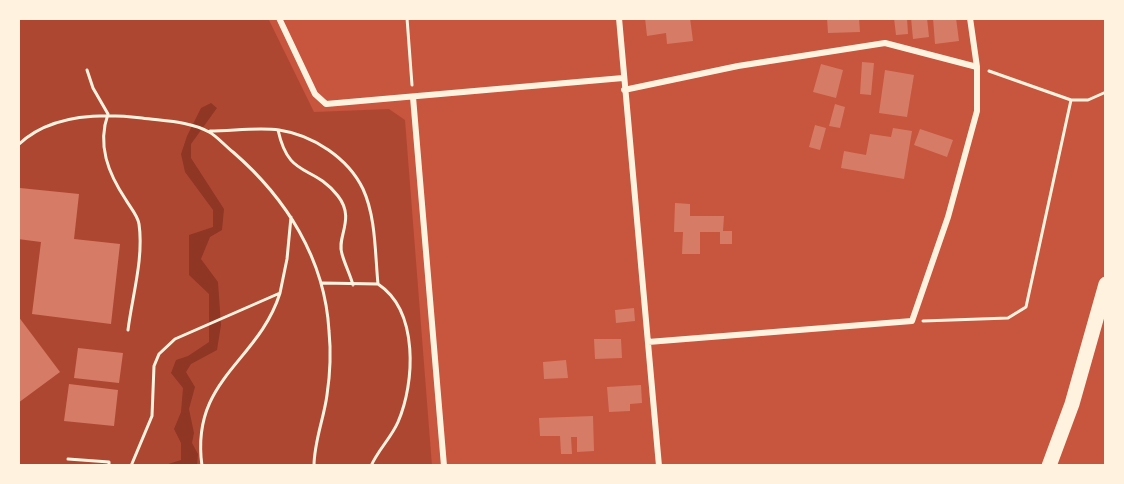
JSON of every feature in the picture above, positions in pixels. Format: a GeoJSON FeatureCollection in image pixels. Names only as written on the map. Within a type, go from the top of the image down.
{"type":"FeatureCollection","features":[{"type":"Feature","properties":{"kind":"main road"},"geometry":{"type":"LineString","coordinates":[[1049,466],[1072,404],[1106,284]]}},
{"type":"Feature","properties":{"kind":"street"},"geometry":{"type":"LineString","coordinates":[[279,18],[315,94],[326,104],[622,78]]}},
{"type":"Feature","properties":{"kind":"street"},"geometry":{"type":"LineString","coordinates":[[619,18],[622,78],[636,196],[658,466]]}},
{"type":"Feature","properties":{"kind":"street"},"geometry":{"type":"LineString","coordinates":[[648,342],[912,321],[948,217],[977,111],[977,67],[970,18]]}},
{"type":"Feature","properties":{"kind":"street"},"geometry":{"type":"LineString","coordinates":[[624,90],[738,66],[885,43],[928,52],[977,67]]}},
{"type":"Feature","properties":{"kind":"street"},"geometry":{"type":"LineString","coordinates":[[413,97],[444,466]]}},
{"type":"Feature","properties":{"kind":"path"},"geometry":{"type":"LineString","coordinates":[[407,18],[413,97]]}},
{"type":"Feature","properties":{"kind":"path"},"geometry":{"type":"LineString","coordinates":[[977,67],[1071,100],[1088,100],[1106,92]]}},
{"type":"Feature","properties":{"kind":"path"},"geometry":{"type":"LineString","coordinates":[[87,70],[108,114],[103,128],[103,152],[118,189],[140,222],[140,249],[128,330]]}},
{"type":"Feature","properties":{"kind":"path"},"geometry":{"type":"LineString","coordinates":[[912,321],[1008,318],[1026,307],[1071,100]]}},
{"type":"Feature","properties":{"kind":"path"},"geometry":{"type":"LineString","coordinates":[[18,145],[27,137],[73,118],[108,114],[176,122],[208,131],[278,130],[302,136],[325,147],[346,166],[363,189],[371,222],[378,284]]}},
{"type":"Feature","properties":{"kind":"path"},"geometry":{"type":"LineString","coordinates":[[278,130],[282,151],[291,163],[318,179],[338,196],[345,210],[345,234],[341,242],[341,254],[353,285]]}},
{"type":"Feature","properties":{"kind":"path"},"geometry":{"type":"LineString","coordinates":[[208,131],[257,173],[291,215],[304,238],[322,283],[330,331],[328,394],[314,466]]}},
{"type":"Feature","properties":{"kind":"path"},"geometry":{"type":"LineString","coordinates":[[202,466],[200,430],[212,396],[219,382],[262,330],[274,310],[287,259],[291,215]]}},
{"type":"Feature","properties":{"kind":"path"},"geometry":{"type":"LineString","coordinates":[[322,283],[331,281],[353,285],[378,284],[389,291],[398,304],[408,333],[408,392],[397,424],[371,466]]}},
{"type":"Feature","properties":{"kind":"path"},"geometry":{"type":"LineString","coordinates":[[131,466],[152,416],[154,366],[159,354],[175,339],[280,292]]}},
{"type":"Feature","properties":{"kind":"path"},"geometry":{"type":"LineString","coordinates":[[68,459],[110,462],[109,466]]}},
{"type":"Feature","properties":{"kind":"shaded area"},"geometry":{"type":"Polygon","coordinates":[[[18,18],[268,18],[314,112],[389,109],[405,120],[432,466],[18,466],[18,18]]]}},
{"type":"Feature","properties":{"kind":"shaded area"},"geometry":{"type":"Polygon","coordinates":[[[211,103],[217,108],[191,144],[191,158],[224,209],[222,230],[210,237],[201,259],[218,282],[221,325],[217,350],[191,364],[186,372],[195,387],[189,409],[194,433],[192,443],[198,454],[197,466],[162,466],[181,460],[181,443],[174,429],[181,412],[183,388],[171,373],[176,360],[188,356],[209,342],[209,294],[189,275],[189,235],[213,227],[213,210],[185,172],[181,154],[201,108],[211,103]]]}},
{"type":"Feature","properties":{"kind":"building"},"geometry":{"type":"Polygon","coordinates":[[[645,18],[690,18],[693,41],[667,44],[666,33],[647,36],[645,18]]]}},
{"type":"Feature","properties":{"kind":"building"},"geometry":{"type":"Polygon","coordinates":[[[827,18],[859,18],[860,32],[828,33],[827,18]]]}},
{"type":"Feature","properties":{"kind":"building"},"geometry":{"type":"Polygon","coordinates":[[[894,18],[907,18],[908,34],[896,35],[894,18]]]}},
{"type":"Feature","properties":{"kind":"building"},"geometry":{"type":"Polygon","coordinates":[[[911,18],[927,18],[929,37],[913,39],[911,18]]]}},
{"type":"Feature","properties":{"kind":"building"},"geometry":{"type":"Polygon","coordinates":[[[933,18],[956,18],[959,41],[935,44],[933,18]]]}},
{"type":"Feature","properties":{"kind":"building"},"geometry":{"type":"Polygon","coordinates":[[[862,62],[874,63],[871,95],[860,94],[862,62]]]}},
{"type":"Feature","properties":{"kind":"building"},"geometry":{"type":"Polygon","coordinates":[[[821,64],[843,70],[836,98],[813,92],[821,64]]]}},
{"type":"Feature","properties":{"kind":"building"},"geometry":{"type":"Polygon","coordinates":[[[885,70],[914,75],[907,117],[879,113],[885,70]]]}},
{"type":"Feature","properties":{"kind":"building"},"geometry":{"type":"Polygon","coordinates":[[[835,104],[845,107],[840,128],[829,126],[835,104]]]}},
{"type":"Feature","properties":{"kind":"building"},"geometry":{"type":"Polygon","coordinates":[[[815,125],[826,128],[820,150],[809,147],[815,125]]]}},
{"type":"Feature","properties":{"kind":"building"},"geometry":{"type":"Polygon","coordinates":[[[893,128],[912,131],[904,179],[841,168],[844,151],[866,155],[870,134],[891,137],[893,128]]]}},
{"type":"Feature","properties":{"kind":"building"},"geometry":{"type":"Polygon","coordinates":[[[920,129],[953,140],[947,157],[914,145],[920,129]]]}},
{"type":"Feature","properties":{"kind":"building"},"geometry":{"type":"Polygon","coordinates":[[[20,188],[79,194],[74,239],[120,244],[111,324],[32,314],[41,242],[18,239],[20,188]]]}},
{"type":"Feature","properties":{"kind":"building"},"geometry":{"type":"Polygon","coordinates":[[[675,203],[690,204],[690,216],[724,216],[723,231],[732,231],[732,244],[720,244],[720,232],[700,232],[700,254],[682,254],[683,232],[674,232],[675,203]]]}},
{"type":"Feature","properties":{"kind":"building"},"geometry":{"type":"Polygon","coordinates":[[[634,308],[635,321],[616,323],[615,310],[634,308]]]}},
{"type":"Feature","properties":{"kind":"building"},"geometry":{"type":"Polygon","coordinates":[[[18,316],[60,372],[18,403],[18,316]]]}},
{"type":"Feature","properties":{"kind":"building"},"geometry":{"type":"Polygon","coordinates":[[[594,339],[621,339],[622,358],[595,359],[594,339]]]}},
{"type":"Feature","properties":{"kind":"building"},"geometry":{"type":"Polygon","coordinates":[[[78,348],[123,353],[119,383],[74,378],[78,348]]]}},
{"type":"Feature","properties":{"kind":"building"},"geometry":{"type":"Polygon","coordinates":[[[566,360],[568,378],[544,379],[543,362],[566,360]]]}},
{"type":"Feature","properties":{"kind":"building"},"geometry":{"type":"Polygon","coordinates":[[[69,384],[118,390],[114,426],[64,421],[69,384]]]}},
{"type":"Feature","properties":{"kind":"building"},"geometry":{"type":"Polygon","coordinates":[[[641,385],[642,403],[630,404],[630,411],[609,412],[607,387],[641,385]]]}},
{"type":"Feature","properties":{"kind":"building"},"geometry":{"type":"Polygon","coordinates":[[[593,416],[594,451],[577,452],[577,437],[571,437],[572,454],[561,454],[560,436],[540,436],[539,418],[593,416]]]}}]}
